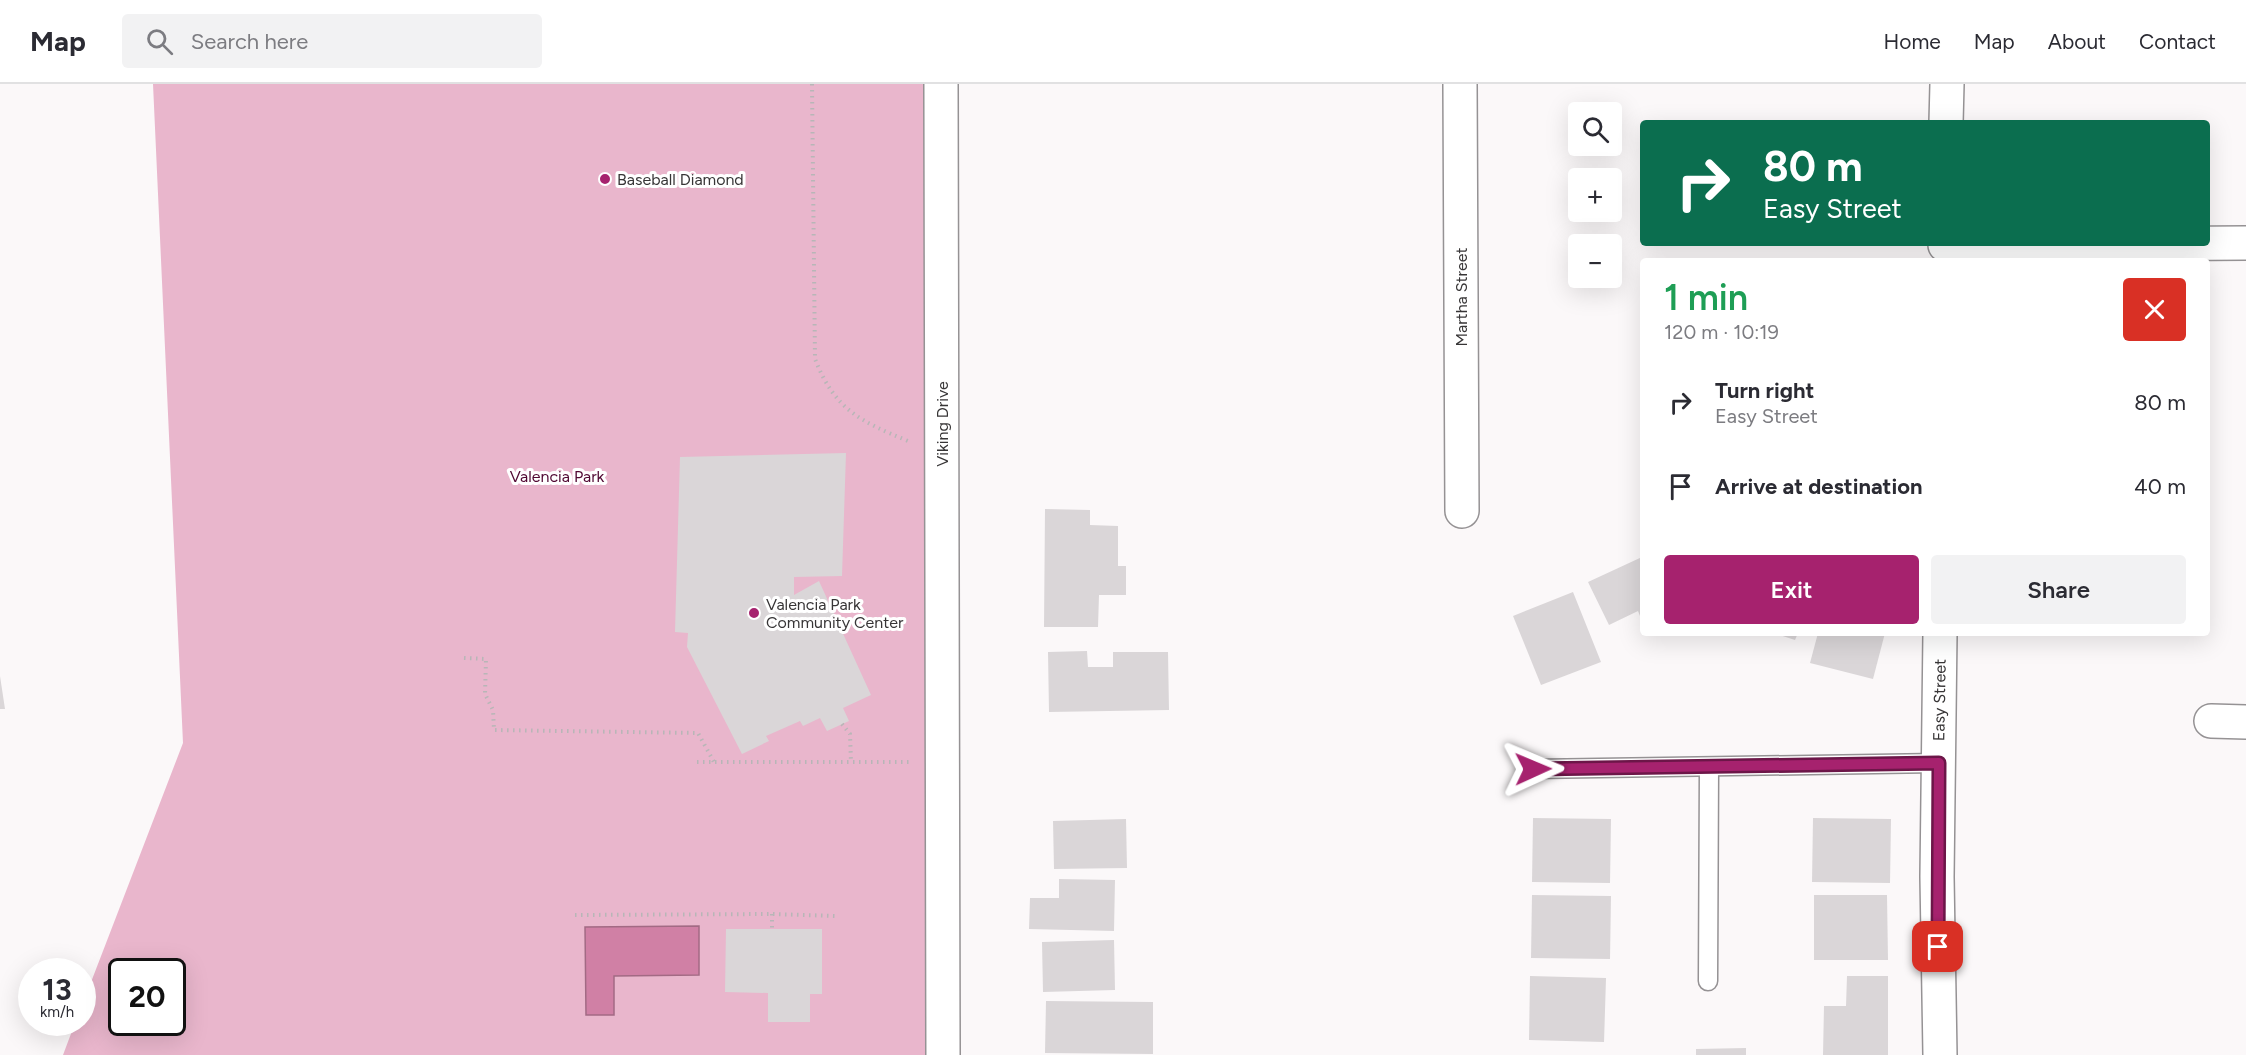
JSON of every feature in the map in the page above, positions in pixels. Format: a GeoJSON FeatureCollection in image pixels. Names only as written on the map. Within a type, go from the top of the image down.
{"type":"FeatureCollection","features":[{"type":"Feature","properties":{"kind":"street","name":"Viking Drive"},"geometry":{"type":"LineString","coordinates":[[941,84],[943,1055]]}},
{"type":"Feature","properties":{"kind":"street","name":"Martha Street"},"geometry":{"type":"LineString","coordinates":[[1460,84],[1462,511]]}},
{"type":"Feature","properties":{"kind":"street"},"geometry":{"type":"LineString","coordinates":[[1947,84],[1947,120]]}},
{"type":"Feature","properties":{"kind":"street"},"geometry":{"type":"LineString","coordinates":[[2210,244],[2246,243]]}},
{"type":"Feature","properties":{"kind":"street"},"geometry":{"type":"LineString","coordinates":[[1945,250],[2117,246]]}},
{"type":"Feature","properties":{"kind":"street","name":"Easy Street"},"geometry":{"type":"LineString","coordinates":[[1940,636],[1937,877],[1940,1055]]}},
{"type":"Feature","properties":{"kind":"street"},"geometry":{"type":"LineString","coordinates":[[2211,721],[2246,722]]}},
{"type":"Feature","properties":{"kind":"lane"},"geometry":{"type":"LineString","coordinates":[[1533,769],[1939,763]]}},
{"type":"Feature","properties":{"kind":"lane"},"geometry":{"type":"LineString","coordinates":[[1708,981],[1709,766]]}},
{"type":"Feature","properties":{"kind":"path"},"geometry":{"type":"LineString","coordinates":[[812,84],[815,359],[830,389],[853,416],[914,443]]}},
{"type":"Feature","properties":{"kind":"path"},"geometry":{"type":"LineString","coordinates":[[464,658],[486,659],[485,694],[493,710],[494,730],[698,733],[714,762]]}},
{"type":"Feature","properties":{"kind":"path"},"geometry":{"type":"LineString","coordinates":[[842,724],[850,734],[851,763]]}},
{"type":"Feature","properties":{"kind":"path"},"geometry":{"type":"LineString","coordinates":[[697,762],[943,763]]}},
{"type":"Feature","properties":{"kind":"path"},"geometry":{"type":"LineString","coordinates":[[772,914],[772,929]]}},
{"type":"Feature","properties":{"kind":"path"},"geometry":{"type":"LineString","coordinates":[[575,915],[836,916]]}},
{"type":"Feature","properties":{"kind":"green space","name":"Valencia Park"},"geometry":{"type":"Polygon","coordinates":[[[153,84],[941,84],[943,1055],[63,1055],[70,1036],[96,1036],[96,969],[183,743],[153,84]]]}},
{"type":"Feature","properties":{"kind":"shaded area"},"geometry":{"type":"Polygon","coordinates":[[[699,926],[699,975],[614,976],[614,1015],[586,1015],[585,927],[699,926]]]}},
{"type":"Feature","properties":{"kind":"building","name":"Valencia Park Community Center"},"geometry":{"type":"Polygon","coordinates":[[[846,453],[842,576],[794,577],[794,595],[819,581],[871,695],[843,708],[849,721],[827,731],[820,718],[803,726],[800,721],[766,736],[769,741],[742,754],[687,647],[688,633],[675,632],[680,457],[846,453]]]}},
{"type":"Feature","properties":{"kind":"building"},"geometry":{"type":"Polygon","coordinates":[[[1045,509],[1090,510],[1090,525],[1118,526],[1118,566],[1126,566],[1126,595],[1099,595],[1098,627],[1044,627],[1045,509]]]}},
{"type":"Feature","properties":{"kind":"building"},"geometry":{"type":"Polygon","coordinates":[[[1640,558],[1640,616],[1638,611],[1609,625],[1588,582],[1640,558]]]}},
{"type":"Feature","properties":{"kind":"building"},"geometry":{"type":"Polygon","coordinates":[[[1573,592],[1601,662],[1541,685],[1513,616],[1573,592]]]}},
{"type":"Feature","properties":{"kind":"building"},"geometry":{"type":"Polygon","coordinates":[[[1782,636],[1797,636],[1795,640],[1782,636]]]}},
{"type":"Feature","properties":{"kind":"building"},"geometry":{"type":"Polygon","coordinates":[[[1817,636],[1884,636],[1873,679],[1810,663],[1817,636]]]}},
{"type":"Feature","properties":{"kind":"building"},"geometry":{"type":"Polygon","coordinates":[[[1087,651],[1088,667],[1113,667],[1113,652],[1168,652],[1169,710],[1049,712],[1048,652],[1087,651]]]}},
{"type":"Feature","properties":{"kind":"building"},"geometry":{"type":"Polygon","coordinates":[[[0,676],[5,709],[0,709],[0,676]]]}},
{"type":"Feature","properties":{"kind":"building"},"geometry":{"type":"Polygon","coordinates":[[[1533,818],[1611,819],[1610,883],[1532,882],[1533,818]]]}},
{"type":"Feature","properties":{"kind":"building"},"geometry":{"type":"Polygon","coordinates":[[[1813,818],[1891,819],[1890,883],[1812,882],[1813,818]]]}},
{"type":"Feature","properties":{"kind":"building"},"geometry":{"type":"Polygon","coordinates":[[[1126,819],[1127,868],[1054,869],[1053,821],[1126,819]]]}},
{"type":"Feature","properties":{"kind":"building"},"geometry":{"type":"Polygon","coordinates":[[[1059,879],[1115,880],[1114,931],[1029,929],[1030,898],[1059,898],[1059,879]]]}},
{"type":"Feature","properties":{"kind":"building"},"geometry":{"type":"Polygon","coordinates":[[[1532,895],[1611,896],[1610,959],[1531,958],[1532,895]]]}},
{"type":"Feature","properties":{"kind":"building"},"geometry":{"type":"Polygon","coordinates":[[[1814,895],[1887,895],[1888,960],[1814,960],[1814,895]]]}},
{"type":"Feature","properties":{"kind":"building"},"geometry":{"type":"Polygon","coordinates":[[[726,929],[822,929],[822,994],[810,994],[810,1022],[768,1022],[768,993],[725,992],[726,929]]]}},
{"type":"Feature","properties":{"kind":"building"},"geometry":{"type":"Polygon","coordinates":[[[1114,940],[1115,990],[1043,992],[1042,942],[1114,940]]]}},
{"type":"Feature","properties":{"kind":"building"},"geometry":{"type":"Polygon","coordinates":[[[1530,976],[1606,978],[1604,1042],[1529,1040],[1530,976]]]}},
{"type":"Feature","properties":{"kind":"building"},"geometry":{"type":"Polygon","coordinates":[[[1847,976],[1888,976],[1888,1055],[1823,1055],[1824,1006],[1846,1006],[1847,976]]]}},
{"type":"Feature","properties":{"kind":"building"},"geometry":{"type":"Polygon","coordinates":[[[1046,1001],[1153,1002],[1153,1054],[1045,1053],[1046,1001]]]}},
{"type":"Feature","properties":{"kind":"building"},"geometry":{"type":"Polygon","coordinates":[[[1746,1048],[1746,1055],[1696,1055],[1696,1049],[1746,1048]]]}},
{"type":"Feature","properties":{"kind":"place","name":"Baseball Diamond"},"geometry":{"type":"Point","coordinates":[605,179]}},
{"type":"Feature","properties":{"kind":"place","name":"Valencia Park Community Center"},"geometry":{"type":"Point","coordinates":[754,613]}},
{"type":"Feature","properties":{"kind":"route"},"geometry":{"type":"LineString","coordinates":[[1533,769],[1939,763],[1938,947]]}}]}
